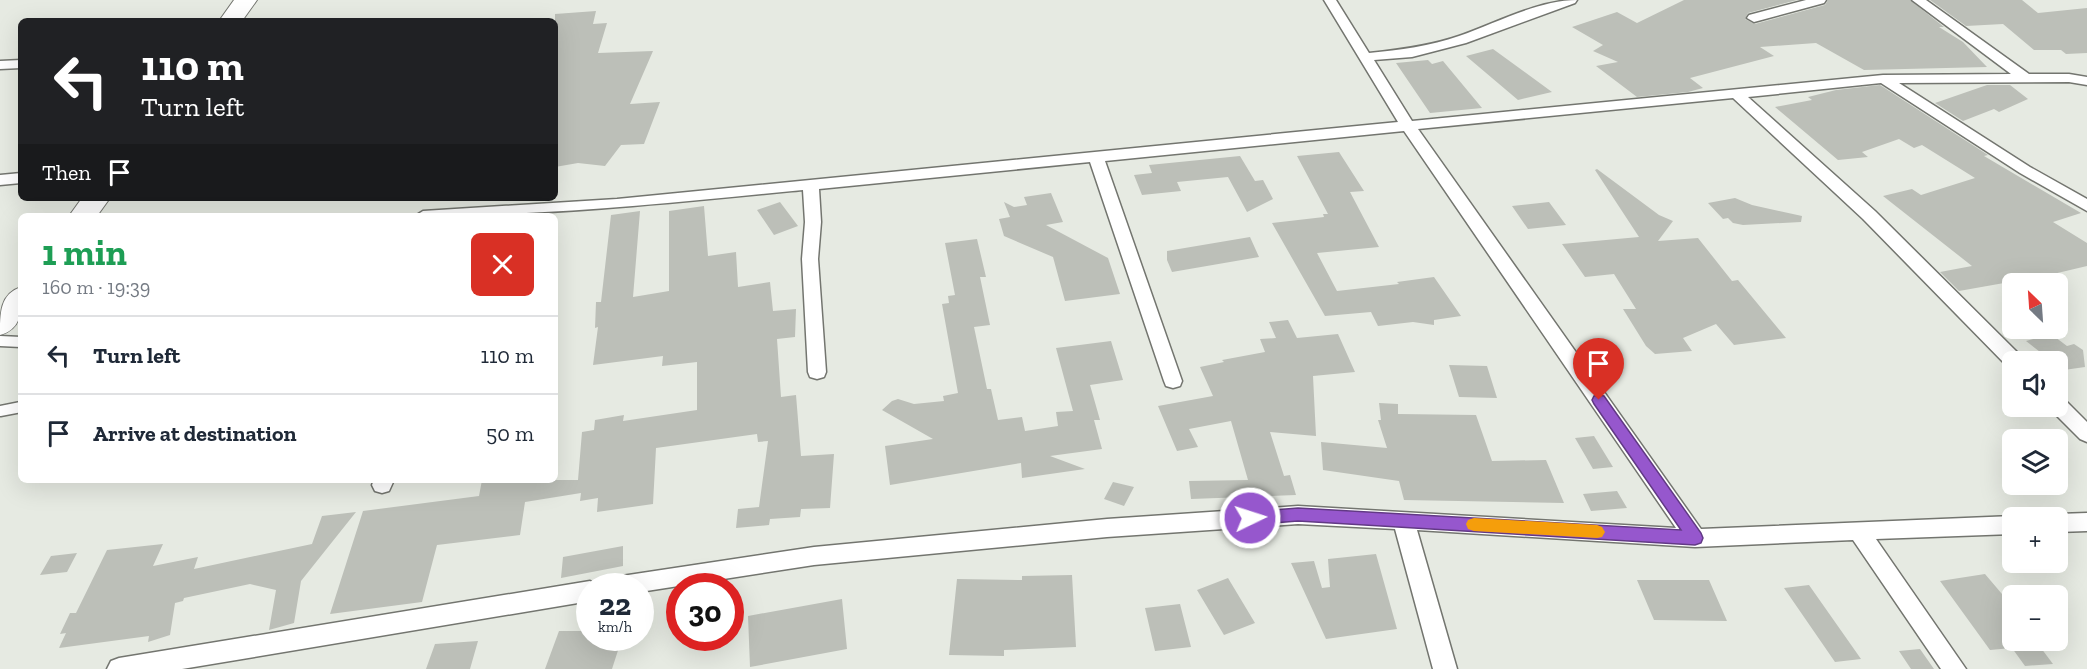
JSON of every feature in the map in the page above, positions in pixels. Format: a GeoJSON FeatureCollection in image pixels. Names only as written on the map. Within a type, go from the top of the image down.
{"type":"FeatureCollection","features":[{"type":"Feature","properties":{"kind":"highway"},"geometry":{"type":"LineString","coordinates":[[232,18],[246,0]]}},
{"type":"Feature","properties":{"kind":"highway"},"geometry":{"type":"LineString","coordinates":[[0,324],[18,301]]}},
{"type":"Feature","properties":{"kind":"street"},"geometry":{"type":"LineString","coordinates":[[1330,0],[1407,125],[1695,538]]}},
{"type":"Feature","properties":{"kind":"street"},"geometry":{"type":"LineString","coordinates":[[1365,57],[1412,53],[1445,45],[1570,0]]}},
{"type":"Feature","properties":{"kind":"street"},"geometry":{"type":"LineString","coordinates":[[1754,18],[1820,0]]}},
{"type":"Feature","properties":{"kind":"street"},"geometry":{"type":"LineString","coordinates":[[1918,0],[2027,79]]}},
{"type":"Feature","properties":{"kind":"street"},"geometry":{"type":"LineString","coordinates":[[0,65],[18,64]]}},
{"type":"Feature","properties":{"kind":"street"},"geometry":{"type":"LineString","coordinates":[[495,213],[617,204],[1407,125],[1650,104],[1883,79],[2069,78],[2087,81]]}},
{"type":"Feature","properties":{"kind":"street"},"geometry":{"type":"LineString","coordinates":[[1883,79],[2025,170],[2087,206]]}},
{"type":"Feature","properties":{"kind":"street"},"geometry":{"type":"LineString","coordinates":[[1737,94],[1860,207],[2004,351]]}},
{"type":"Feature","properties":{"kind":"street"},"geometry":{"type":"LineString","coordinates":[[1096,157],[1173,381]]}},
{"type":"Feature","properties":{"kind":"street"},"geometry":{"type":"LineString","coordinates":[[0,180],[18,178]]}},
{"type":"Feature","properties":{"kind":"street"},"geometry":{"type":"LineString","coordinates":[[811,183],[813,222],[810,259],[817,372]]}},
{"type":"Feature","properties":{"kind":"street"},"geometry":{"type":"LineString","coordinates":[[2068,415],[2087,434]]}},
{"type":"Feature","properties":{"kind":"street"},"geometry":{"type":"LineString","coordinates":[[654,580],[814,556],[1107,528],[1298,515],[1695,538],[2002,525]]}},
{"type":"Feature","properties":{"kind":"street"},"geometry":{"type":"LineString","coordinates":[[1403,520],[1445,669]]}},
{"type":"Feature","properties":{"kind":"street"},"geometry":{"type":"LineString","coordinates":[[2068,523],[2087,522]]}},
{"type":"Feature","properties":{"kind":"street"},"geometry":{"type":"LineString","coordinates":[[1858,531],[1954,669]]}},
{"type":"Feature","properties":{"kind":"street"},"geometry":{"type":"LineString","coordinates":[[119,669],[576,593]]}},
{"type":"Feature","properties":{"kind":"lane"},"geometry":{"type":"LineString","coordinates":[[0,340],[18,342]]}},
{"type":"Feature","properties":{"kind":"lane"},"geometry":{"type":"LineString","coordinates":[[0,411],[18,408]]}},
{"type":"Feature","properties":{"kind":"building"},"geometry":{"type":"Polygon","coordinates":[[[1684,0],[1797,0],[1748,13],[1745,19],[1755,24],[1825,5],[1828,0],[1910,0],[1944,27],[1939,27],[1963,42],[1987,67],[1864,70],[1816,43],[1760,47],[1774,56],[1690,78],[1703,88],[1688,92],[1637,97],[1596,66],[1618,62],[1593,51],[1603,45],[1572,27],[1617,12],[1637,23],[1684,0]]]}},
{"type":"Feature","properties":{"kind":"building"},"geometry":{"type":"Polygon","coordinates":[[[1930,0],[2022,0],[2038,13],[2087,8],[2087,53],[2066,54],[2061,50],[2034,50],[2003,24],[1966,26],[1930,0]]]}},
{"type":"Feature","properties":{"kind":"building"},"geometry":{"type":"Polygon","coordinates":[[[596,11],[593,24],[607,23],[598,53],[653,51],[630,104],[660,102],[644,144],[621,145],[605,166],[578,163],[558,166],[558,18],[555,18],[555,14],[596,11]]]}},
{"type":"Feature","properties":{"kind":"building"},"geometry":{"type":"Polygon","coordinates":[[[1493,49],[1552,92],[1518,100],[1466,56],[1493,49]]]}},
{"type":"Feature","properties":{"kind":"building"},"geometry":{"type":"Polygon","coordinates":[[[1428,60],[1432,64],[1443,61],[1482,108],[1430,113],[1396,63],[1428,60]]]}},
{"type":"Feature","properties":{"kind":"building"},"geometry":{"type":"Polygon","coordinates":[[[1880,85],[1988,155],[1984,156],[2081,213],[2053,222],[2087,243],[2087,266],[2058,273],[2002,273],[2002,283],[1959,291],[1940,272],[1972,266],[1883,196],[1912,189],[1921,195],[1975,178],[1922,145],[1914,148],[1899,139],[1862,152],[1868,157],[1838,160],[1775,107],[1812,100],[1808,97],[1836,90],[1880,85]]]}},
{"type":"Feature","properties":{"kind":"building"},"geometry":{"type":"Polygon","coordinates":[[[1987,85],[2010,85],[2028,99],[1999,112],[1994,109],[1963,121],[1935,103],[1987,85]]]}},
{"type":"Feature","properties":{"kind":"building"},"geometry":{"type":"Polygon","coordinates":[[[1339,152],[1364,191],[1350,192],[1379,247],[1317,253],[1337,291],[1399,284],[1397,282],[1434,277],[1461,316],[1434,320],[1434,325],[1413,322],[1378,326],[1371,312],[1325,316],[1272,223],[1324,217],[1323,214],[1328,214],[1297,156],[1339,152]]]}},
{"type":"Feature","properties":{"kind":"building"},"geometry":{"type":"Polygon","coordinates":[[[1240,156],[1255,181],[1263,180],[1273,199],[1247,212],[1228,177],[1177,182],[1181,191],[1142,195],[1134,175],[1152,173],[1149,165],[1240,156]]]}},
{"type":"Feature","properties":{"kind":"building"},"geometry":{"type":"Polygon","coordinates":[[[1597,169],[1659,215],[1673,221],[1658,241],[1698,238],[1732,281],[1738,280],[1786,338],[1734,345],[1716,324],[1683,338],[1692,351],[1655,354],[1646,346],[1623,309],[1636,309],[1614,274],[1585,277],[1562,244],[1639,237],[1595,170],[1597,169]]]}},
{"type":"Feature","properties":{"kind":"building"},"geometry":{"type":"Polygon","coordinates":[[[1051,193],[1063,222],[1046,225],[1108,258],[1120,294],[1065,301],[1053,257],[1004,236],[999,219],[1010,217],[1004,202],[1014,207],[1027,205],[1024,197],[1051,193]]]}},
{"type":"Feature","properties":{"kind":"building"},"geometry":{"type":"Polygon","coordinates":[[[1735,198],[1752,205],[1802,216],[1801,222],[1743,225],[1733,223],[1728,218],[1723,219],[1708,203],[1735,198]]]}},
{"type":"Feature","properties":{"kind":"building"},"geometry":{"type":"Polygon","coordinates":[[[780,202],[798,226],[774,235],[757,210],[780,202]]]}},
{"type":"Feature","properties":{"kind":"building"},"geometry":{"type":"Polygon","coordinates":[[[1549,202],[1566,225],[1528,229],[1512,206],[1549,202]]]}},
{"type":"Feature","properties":{"kind":"building"},"geometry":{"type":"Polygon","coordinates":[[[704,206],[708,256],[736,252],[738,287],[770,282],[773,311],[796,309],[795,337],[777,339],[781,397],[796,395],[801,456],[834,454],[830,508],[801,509],[800,517],[770,519],[769,525],[736,528],[738,509],[759,507],[768,441],[758,442],[757,434],[656,448],[653,504],[597,512],[598,498],[580,501],[581,493],[525,502],[520,535],[437,545],[422,602],[330,614],[363,511],[479,496],[481,483],[558,483],[558,480],[578,480],[582,432],[594,430],[595,420],[624,415],[623,421],[697,410],[697,362],[662,366],[663,356],[593,365],[598,327],[595,328],[596,302],[601,302],[611,215],[640,211],[633,297],[669,291],[669,211],[704,206]]]}},
{"type":"Feature","properties":{"kind":"building"},"geometry":{"type":"Polygon","coordinates":[[[1250,237],[1259,257],[1172,272],[1167,260],[1167,251],[1250,237]]]}},
{"type":"Feature","properties":{"kind":"building"},"geometry":{"type":"Polygon","coordinates":[[[977,239],[986,277],[980,277],[990,325],[974,327],[987,389],[991,389],[998,420],[1022,417],[1025,431],[1058,426],[1056,412],[1073,411],[1056,348],[1111,341],[1123,380],[1090,385],[1100,420],[1094,420],[1102,449],[1050,456],[1085,469],[1022,478],[1021,463],[890,485],[885,446],[933,439],[882,410],[898,399],[914,404],[944,401],[943,396],[958,393],[942,304],[949,303],[948,296],[955,295],[945,243],[977,239]]]}},
{"type":"Feature","properties":{"kind":"building"},"geometry":{"type":"Polygon","coordinates":[[[1288,320],[1297,338],[1338,334],[1355,372],[1313,376],[1316,436],[1270,432],[1284,476],[1290,475],[1296,495],[1191,499],[1189,481],[1248,480],[1231,421],[1189,429],[1198,447],[1177,451],[1158,406],[1213,396],[1200,367],[1224,362],[1222,360],[1265,352],[1260,339],[1276,338],[1269,322],[1288,320]]]}},
{"type":"Feature","properties":{"kind":"building"},"geometry":{"type":"Polygon","coordinates":[[[2058,339],[2067,346],[2074,344],[2083,350],[2085,367],[2068,369],[2068,351],[2039,351],[2026,341],[2058,339]]]}},
{"type":"Feature","properties":{"kind":"building"},"geometry":{"type":"Polygon","coordinates":[[[1449,365],[1487,366],[1497,398],[1459,397],[1449,365]]]}},
{"type":"Feature","properties":{"kind":"building"},"geometry":{"type":"Polygon","coordinates":[[[1379,403],[1398,404],[1398,414],[1476,415],[1492,461],[1546,460],[1564,503],[1404,500],[1399,481],[1323,470],[1321,442],[1387,448],[1378,420],[1381,420],[1379,403]]]}},
{"type":"Feature","properties":{"kind":"building"},"geometry":{"type":"Polygon","coordinates":[[[1594,436],[1613,467],[1593,469],[1575,438],[1594,436]]]}},
{"type":"Feature","properties":{"kind":"building"},"geometry":{"type":"Polygon","coordinates":[[[1113,482],[1134,487],[1124,506],[1104,499],[1113,482]]]}},
{"type":"Feature","properties":{"kind":"building"},"geometry":{"type":"Polygon","coordinates":[[[1617,491],[1627,508],[1591,511],[1583,494],[1617,491]]]}},
{"type":"Feature","properties":{"kind":"building"},"geometry":{"type":"Polygon","coordinates":[[[356,512],[301,581],[294,623],[269,630],[276,590],[250,584],[184,598],[183,601],[175,603],[170,635],[148,642],[149,636],[59,648],[66,633],[60,634],[70,613],[76,613],[107,550],[163,544],[153,566],[198,557],[194,569],[312,544],[322,516],[356,512]]]}},
{"type":"Feature","properties":{"kind":"building"},"geometry":{"type":"Polygon","coordinates":[[[623,546],[623,566],[576,573],[576,575],[561,578],[563,557],[623,546]]]}},
{"type":"Feature","properties":{"kind":"building"},"geometry":{"type":"Polygon","coordinates":[[[77,553],[67,572],[40,575],[51,556],[77,553]]]}},
{"type":"Feature","properties":{"kind":"building"},"geometry":{"type":"Polygon","coordinates":[[[1376,554],[1397,629],[1326,639],[1291,563],[1314,561],[1322,588],[1330,587],[1328,559],[1376,554]]]}},
{"type":"Feature","properties":{"kind":"building"},"geometry":{"type":"Polygon","coordinates":[[[1985,574],[2002,594],[2002,649],[1990,650],[1940,581],[1985,574]]]}},
{"type":"Feature","properties":{"kind":"building"},"geometry":{"type":"Polygon","coordinates":[[[1072,575],[1076,647],[1004,650],[1004,656],[949,655],[957,579],[1022,580],[1022,576],[1072,575]]]}},
{"type":"Feature","properties":{"kind":"building"},"geometry":{"type":"Polygon","coordinates":[[[1228,578],[1255,623],[1224,635],[1197,590],[1228,578]]]}},
{"type":"Feature","properties":{"kind":"building"},"geometry":{"type":"Polygon","coordinates":[[[1637,580],[1709,580],[1727,621],[1654,620],[1637,580]]]}},
{"type":"Feature","properties":{"kind":"building"},"geometry":{"type":"Polygon","coordinates":[[[1809,585],[1861,659],[1835,662],[1784,588],[1809,585]]]}},
{"type":"Feature","properties":{"kind":"building"},"geometry":{"type":"Polygon","coordinates":[[[842,599],[847,649],[750,667],[748,616],[842,599]]]}},
{"type":"Feature","properties":{"kind":"building"},"geometry":{"type":"Polygon","coordinates":[[[1180,604],[1191,647],[1155,651],[1145,608],[1180,604]]]}},
{"type":"Feature","properties":{"kind":"building"},"geometry":{"type":"Polygon","coordinates":[[[559,631],[576,631],[576,651],[618,651],[612,669],[545,669],[559,631]]]}},
{"type":"Feature","properties":{"kind":"building"},"geometry":{"type":"Polygon","coordinates":[[[478,641],[470,669],[426,669],[435,644],[478,641]]]}},
{"type":"Feature","properties":{"kind":"building"},"geometry":{"type":"Polygon","coordinates":[[[1920,649],[1934,669],[1911,669],[1899,651],[1920,649]]]}},
{"type":"Feature","properties":{"kind":"building"},"geometry":{"type":"Polygon","coordinates":[[[2014,651],[2043,651],[2053,664],[2025,666],[2014,651]]]}},
{"type":"Feature","properties":{"kind":"slow traffic"},"geometry":{"type":"LineString","coordinates":[[1474,524],[1597,532]]}},
{"type":"Feature","properties":{"kind":"route"},"geometry":{"type":"LineString","coordinates":[[1250,518],[1298,515],[1695,538],[1599,400]]}}]}
